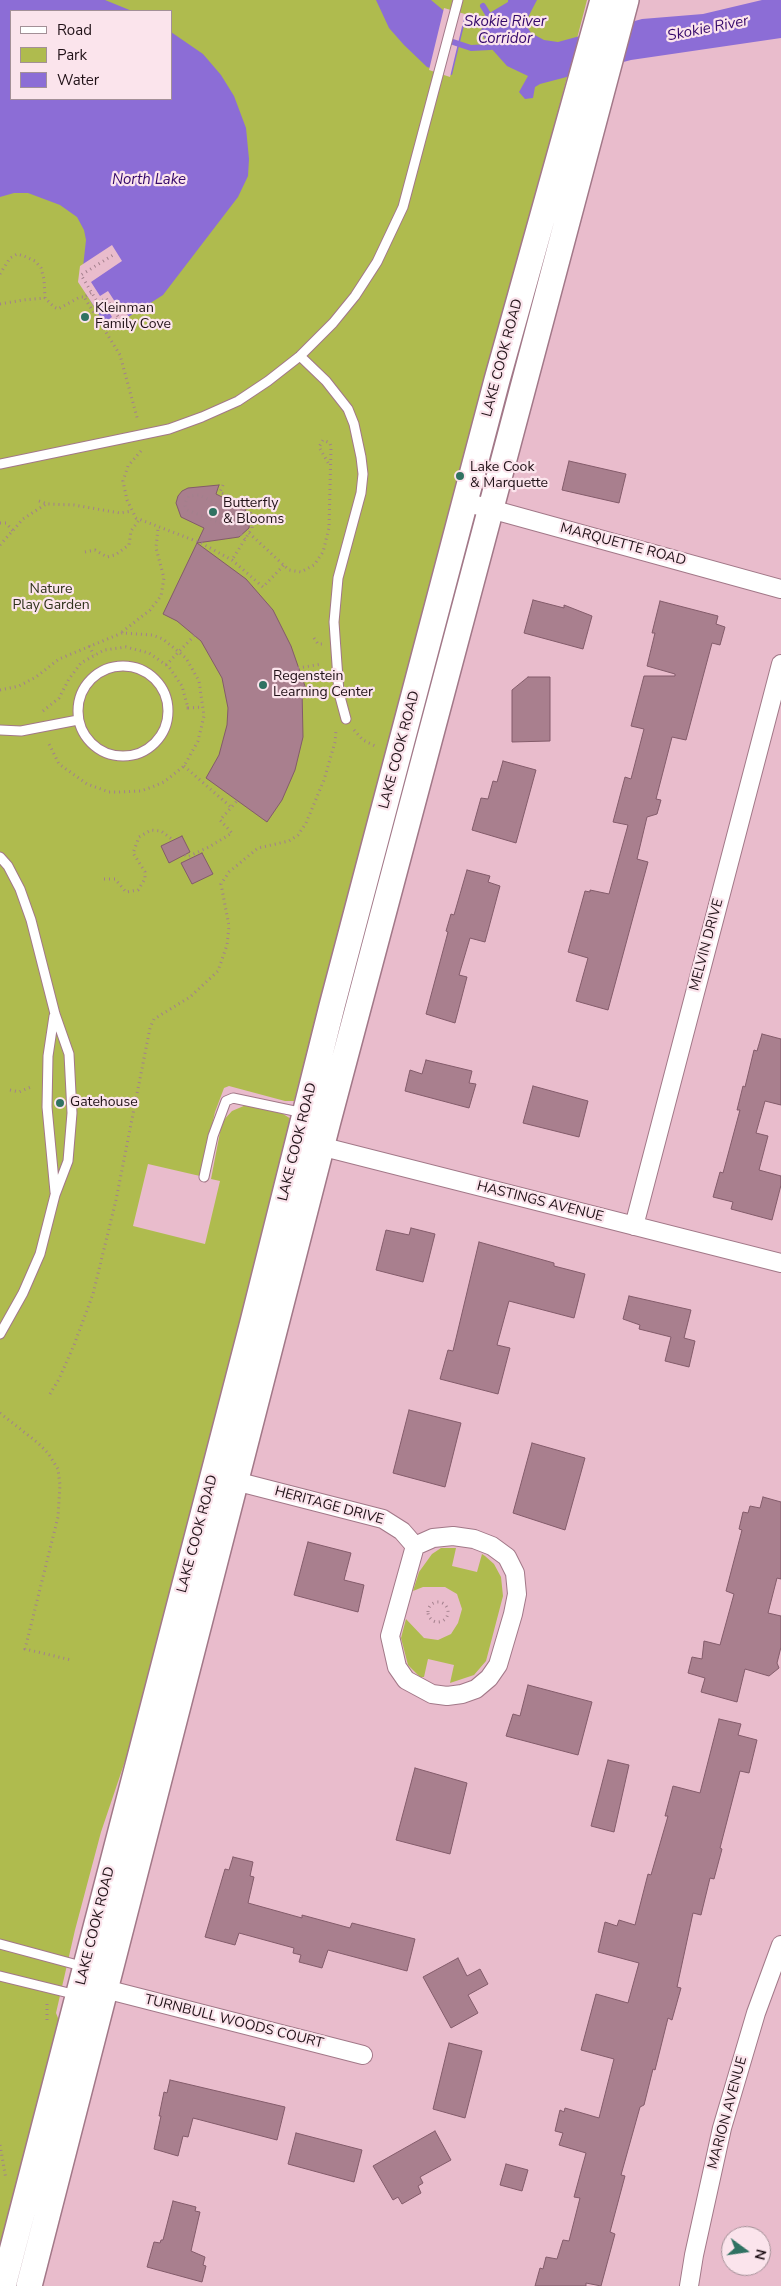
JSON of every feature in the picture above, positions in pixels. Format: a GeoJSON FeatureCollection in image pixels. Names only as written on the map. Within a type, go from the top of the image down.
{"type":"FeatureCollection","features":[{"type":"Feature","properties":{"kind":"main road","name":"LAKE COOK ROAD"},"geometry":{"type":"LineString","coordinates":[[317,1117],[400,754],[572,106],[603,0]]}},
{"type":"Feature","properties":{"kind":"main road","name":"LAKE COOK ROAD"},"geometry":{"type":"LineString","coordinates":[[29,2286],[92,1985],[310,1143],[490,509],[626,0]]}},
{"type":"Feature","properties":{"kind":"main road","name":"LAKE COOK ROAD"},"geometry":{"type":"LineString","coordinates":[[3,2286],[92,1985],[235,1481],[310,1143]]}},
{"type":"Feature","properties":{"kind":"street","name":"MARQUETTE ROAD"},"geometry":{"type":"LineString","coordinates":[[466,502],[781,589]]}},
{"type":"Feature","properties":{"kind":"street","name":"MELVIN DRIVE"},"geometry":{"type":"LineString","coordinates":[[634,1226],[781,664]]}},
{"type":"Feature","properties":{"kind":"street","name":"HASTINGS AVENUE"},"geometry":{"type":"LineString","coordinates":[[310,1143],[781,1263]]}},
{"type":"Feature","properties":{"kind":"street","name":"HERITAGE DRIVE"},"geometry":{"type":"LineString","coordinates":[[235,1481],[383,1519],[402,1531],[415,1546]]}},
{"type":"Feature","properties":{"kind":"street"},"geometry":{"type":"LineString","coordinates":[[453,1536],[474,1539],[492,1546],[507,1557],[515,1573],[517,1594],[498,1664],[489,1678],[476,1689],[462,1694],[447,1696],[432,1694],[406,1680],[397,1668],[390,1636],[415,1546],[433,1538],[453,1536]]}},
{"type":"Feature","properties":{"kind":"street","name":"MARION AVENUE"},"geometry":{"type":"LineString","coordinates":[[689,2286],[722,2128],[756,2013],[781,1944]]}},
{"type":"Feature","properties":{"kind":"street","name":"TURNBULL WOODS COURT"},"geometry":{"type":"LineString","coordinates":[[92,1985],[362,2055]]}},
{"type":"Feature","properties":{"kind":"lane"},"geometry":{"type":"LineString","coordinates":[[0,464],[169,429],[238,401],[300,356],[333,323],[355,296],[377,262],[403,208],[440,74],[458,0]]}},
{"type":"Feature","properties":{"kind":"lane"},"geometry":{"type":"LineString","coordinates":[[300,356],[326,380],[348,409],[354,424],[361,456],[363,474],[361,492],[344,553],[335,603],[335,662],[339,693],[346,719]]}},
{"type":"Feature","properties":{"kind":"lane"},"geometry":{"type":"LineString","coordinates":[[113,667],[136,668],[150,674],[161,686],[167,700],[168,715],[161,735],[146,750],[133,756],[118,757],[104,753],[92,745],[83,734],[78,720],[78,704],[83,690],[92,677],[113,667]]}},
{"type":"Feature","properties":{"kind":"lane"},"geometry":{"type":"LineString","coordinates":[[336,704],[339,693]]}},
{"type":"Feature","properties":{"kind":"lane"},"geometry":{"type":"LineString","coordinates":[[0,730],[21,731],[78,720]]}},
{"type":"Feature","properties":{"kind":"lane"},"geometry":{"type":"LineString","coordinates":[[0,857],[8,866],[20,889],[31,920],[55,1014],[69,1054],[72,1113],[68,1161],[55,1195],[40,1254],[23,1293],[0,1334]]}},
{"type":"Feature","properties":{"kind":"lane"},"geometry":{"type":"LineString","coordinates":[[55,1014],[48,1056],[49,1133],[55,1195]]}},
{"type":"Feature","properties":{"kind":"lane"},"geometry":{"type":"LineString","coordinates":[[204,1177],[213,1136],[226,1101],[233,1098],[317,1117]]}},
{"type":"Feature","properties":{"kind":"lane"},"geometry":{"type":"LineString","coordinates":[[0,1944],[92,1985]]}},
{"type":"Feature","properties":{"kind":"lane"},"geometry":{"type":"LineString","coordinates":[[0,1976],[92,1985]]}},
{"type":"Feature","properties":{"kind":"path"},"geometry":{"type":"LineString","coordinates":[[0,274],[10,258],[17,254],[35,261],[41,268],[46,298],[58,309],[91,293]]}},
{"type":"Feature","properties":{"kind":"path"},"geometry":{"type":"LineString","coordinates":[[104,328],[119,318],[106,298],[98,303],[81,275],[113,255]]}},
{"type":"Feature","properties":{"kind":"path"},"geometry":{"type":"LineString","coordinates":[[84,297],[120,355],[139,425]]}},
{"type":"Feature","properties":{"kind":"path"},"geometry":{"type":"LineString","coordinates":[[0,304],[46,298]]}},
{"type":"Feature","properties":{"kind":"path"},"geometry":{"type":"LineString","coordinates":[[249,533],[294,572],[306,571],[318,560],[323,552],[329,528],[330,466],[330,443],[323,440],[319,447],[330,466]]}},
{"type":"Feature","properties":{"kind":"path"},"geometry":{"type":"LineString","coordinates":[[142,445],[140,452],[128,466],[124,481],[124,490],[132,511],[139,520],[201,543],[232,560],[263,587],[284,565]]}},
{"type":"Feature","properties":{"kind":"path"},"geometry":{"type":"LineString","coordinates":[[223,484],[220,492],[247,507],[253,516],[253,523],[249,533],[232,560]]}},
{"type":"Feature","properties":{"kind":"path"},"geometry":{"type":"LineString","coordinates":[[245,539],[237,529],[188,510],[185,506],[186,501],[189,496],[199,495],[245,517],[253,516]]}},
{"type":"Feature","properties":{"kind":"path"},"geometry":{"type":"LineString","coordinates":[[39,501],[47,504],[74,505],[120,513],[132,511]]}},
{"type":"Feature","properties":{"kind":"path"},"geometry":{"type":"LineString","coordinates":[[0,545],[30,514],[47,504]]}},
{"type":"Feature","properties":{"kind":"path"},"geometry":{"type":"LineString","coordinates":[[84,552],[95,550],[107,557],[115,555],[129,545],[131,531],[139,520]]}},
{"type":"Feature","properties":{"kind":"path"},"geometry":{"type":"LineString","coordinates":[[0,523],[6,523],[13,531]]}},
{"type":"Feature","properties":{"kind":"path"},"geometry":{"type":"LineString","coordinates":[[0,690],[19,686],[36,678],[59,659],[122,633],[150,610],[161,596],[164,578],[156,548],[158,528]]}},
{"type":"Feature","properties":{"kind":"path"},"geometry":{"type":"LineString","coordinates":[[247,581],[251,577]]}},
{"type":"Feature","properties":{"kind":"path"},"geometry":{"type":"LineString","coordinates":[[48,742],[54,756],[66,770],[87,784],[109,792],[130,792],[152,787],[164,782],[184,766],[198,741],[202,729],[203,707],[199,681],[193,668],[179,651],[163,639],[152,635],[122,633]]}},
{"type":"Feature","properties":{"kind":"path"},"geometry":{"type":"LineString","coordinates":[[166,664],[195,635]]}},
{"type":"Feature","properties":{"kind":"path"},"geometry":{"type":"LineString","coordinates":[[90,646],[94,655]]}},
{"type":"Feature","properties":{"kind":"path"},"geometry":{"type":"LineString","coordinates":[[36,713],[54,703],[75,670],[94,655],[104,650],[126,647],[149,653],[166,664],[182,686],[185,708],[203,707]]}},
{"type":"Feature","properties":{"kind":"path"},"geometry":{"type":"LineString","coordinates":[[298,668],[335,662]]}},
{"type":"Feature","properties":{"kind":"path"},"geometry":{"type":"LineString","coordinates":[[50,1394],[74,1345],[93,1294],[116,1200],[150,1028],[154,1019],[190,997],[218,971],[227,945],[228,926],[221,884],[229,872],[258,848],[290,841],[298,835],[313,807],[326,774],[335,742],[336,704]]}},
{"type":"Feature","properties":{"kind":"path"},"geometry":{"type":"LineString","coordinates":[[346,719],[363,740],[382,749],[400,754]]}},
{"type":"Feature","properties":{"kind":"path"},"geometry":{"type":"LineString","coordinates":[[184,766],[232,808]]}},
{"type":"Feature","properties":{"kind":"path"},"geometry":{"type":"LineString","coordinates":[[185,855],[187,857],[209,847],[232,833],[220,820],[238,801]]}},
{"type":"Feature","properties":{"kind":"path"},"geometry":{"type":"LineString","coordinates":[[307,804],[313,807]]}},
{"type":"Feature","properties":{"kind":"path"},"geometry":{"type":"LineString","coordinates":[[104,879],[115,879],[126,892],[138,890],[145,879],[145,872],[133,853],[139,837],[151,830],[161,831],[173,840]]}},
{"type":"Feature","properties":{"kind":"path"},"geometry":{"type":"LineString","coordinates":[[10,1090],[19,1092],[48,1080]]}},
{"type":"Feature","properties":{"kind":"path"},"geometry":{"type":"LineString","coordinates":[[0,1413],[38,1442],[48,1453],[58,1468],[60,1485],[58,1517],[25,1649],[71,1660]]}},
{"type":"Feature","properties":{"kind":"path"},"geometry":{"type":"LineString","coordinates":[[441,1602],[446,1606],[448,1615],[443,1621],[436,1622],[430,1619],[427,1612],[431,1603],[441,1602]]}},
{"type":"Feature","properties":{"kind":"path"},"geometry":{"type":"LineString","coordinates":[[0,2145],[6,2184]]}},
{"type":"Feature","properties":{"kind":"green space","name":"Nature Play Garden"},"geometry":{"type":"Polygon","coordinates":[[[0,0],[587,0],[495,354],[308,1056],[304,1063],[294,1101],[285,1101],[229,1086],[224,1088],[215,1112],[200,1176],[148,1164],[133,1226],[205,1244],[220,1181],[211,1179],[222,1122],[232,1111],[246,1105],[280,1112],[295,1124],[147,1696],[101,1832],[75,1930],[56,2013],[60,2023],[0,2265],[0,0]]]}},
{"type":"Feature","properties":{"kind":"green space"},"geometry":{"type":"Polygon","coordinates":[[[441,1548],[456,1548],[452,1566],[477,1572],[482,1554],[485,1556],[494,1564],[501,1577],[503,1596],[486,1661],[474,1675],[450,1683],[454,1665],[428,1659],[424,1677],[420,1677],[408,1665],[401,1638],[406,1619],[424,1638],[438,1640],[451,1634],[458,1623],[462,1609],[457,1594],[445,1587],[423,1587],[413,1591],[419,1572],[432,1554],[441,1548]]]}},
{"type":"Feature","properties":{"kind":"water","name":"North Lake"},"geometry":{"type":"Polygon","coordinates":[[[0,0],[105,0],[130,10],[10,10],[10,100],[172,100],[172,33],[203,54],[221,75],[234,96],[246,128],[249,159],[248,176],[238,197],[163,295],[108,330],[81,285],[86,240],[84,230],[77,217],[60,205],[28,193],[14,193],[0,197],[0,0]]]}},
{"type":"Feature","properties":{"kind":"water"},"geometry":{"type":"Polygon","coordinates":[[[376,0],[431,0],[443,10],[466,17],[452,75],[427,67],[404,45],[389,28],[376,0]]]}},
{"type":"Feature","properties":{"kind":"water"},"geometry":{"type":"Polygon","coordinates":[[[508,0],[537,0],[525,23],[531,33],[544,40],[558,42],[642,19],[703,14],[762,0],[781,0],[781,38],[631,60],[540,84],[535,87],[533,98],[525,99],[519,92],[528,76],[507,66],[490,47],[480,31],[485,25],[481,18],[508,2],[508,0]]]}},
{"type":"Feature","properties":{"kind":"pier"},"geometry":{"type":"Polygon","coordinates":[[[444,8],[465,14],[450,77],[429,70],[444,8]]]}},
{"type":"Feature","properties":{"kind":"pier"},"geometry":{"type":"Polygon","coordinates":[[[112,245],[122,261],[91,282],[100,296],[108,291],[121,311],[124,310],[129,317],[108,330],[104,323],[112,317],[104,304],[96,309],[78,282],[80,266],[112,245]]]}},
{"type":"Feature","properties":{"kind":"building"},"geometry":{"type":"Polygon","coordinates":[[[569,461],[626,474],[619,503],[562,490],[569,461]]]}},
{"type":"Feature","properties":{"kind":"building","name":"Butterfly & Blooms"},"geometry":{"type":"Polygon","coordinates":[[[219,485],[216,494],[244,508],[250,517],[249,528],[239,537],[197,543],[204,528],[181,517],[176,503],[178,496],[188,488],[219,485]]]}},
{"type":"Feature","properties":{"kind":"building","name":"Regenstein Learning Center"},"geometry":{"type":"Polygon","coordinates":[[[197,543],[246,579],[273,610],[291,646],[306,689],[302,689],[303,737],[295,770],[282,800],[267,822],[206,778],[219,755],[227,725],[228,708],[222,678],[201,641],[177,621],[163,614],[197,543]]]}},
{"type":"Feature","properties":{"kind":"building"},"geometry":{"type":"Polygon","coordinates":[[[533,600],[564,608],[564,605],[592,616],[583,649],[524,633],[533,600]]]}},
{"type":"Feature","properties":{"kind":"building"},"geometry":{"type":"Polygon","coordinates":[[[660,601],[718,616],[716,624],[725,627],[720,645],[712,643],[686,740],[672,737],[656,799],[661,800],[657,814],[647,817],[637,859],[648,862],[608,1010],[576,1001],[588,958],[568,952],[585,891],[590,892],[590,890],[609,894],[628,825],[613,822],[625,777],[631,779],[644,729],[631,726],[644,676],[675,676],[675,674],[647,666],[655,633],[652,633],[660,601]]]}},
{"type":"Feature","properties":{"kind":"building"},"geometry":{"type":"Polygon","coordinates":[[[528,677],[550,677],[550,741],[512,742],[512,690],[528,677]]]}},
{"type":"Feature","properties":{"kind":"building"},"geometry":{"type":"Polygon","coordinates":[[[503,761],[536,770],[516,843],[472,830],[481,798],[488,799],[493,781],[497,782],[503,761]]]}},
{"type":"Feature","properties":{"kind":"building"},"geometry":{"type":"Polygon","coordinates":[[[182,836],[190,852],[169,863],[161,846],[182,836]]]}},
{"type":"Feature","properties":{"kind":"building"},"geometry":{"type":"Polygon","coordinates":[[[202,853],[213,874],[192,884],[181,863],[202,853]]]}},
{"type":"Feature","properties":{"kind":"building"},"geometry":{"type":"Polygon","coordinates":[[[467,870],[490,876],[488,882],[500,886],[485,942],[470,938],[459,975],[467,977],[455,1023],[426,1014],[448,932],[446,931],[451,914],[454,915],[467,870]]]}},
{"type":"Feature","properties":{"kind":"building"},"geometry":{"type":"Polygon","coordinates":[[[762,1034],[781,1039],[781,1105],[765,1101],[756,1133],[768,1136],[759,1170],[781,1176],[781,1185],[772,1220],[731,1209],[733,1202],[713,1197],[720,1172],[723,1173],[740,1110],[737,1110],[743,1086],[745,1087],[754,1050],[757,1051],[762,1034]]]}},
{"type":"Feature","properties":{"kind":"building"},"geometry":{"type":"Polygon","coordinates":[[[426,1060],[472,1071],[469,1083],[476,1084],[469,1108],[405,1091],[410,1070],[422,1074],[426,1060]]]}},
{"type":"Feature","properties":{"kind":"building"},"geometry":{"type":"Polygon","coordinates":[[[533,1086],[588,1101],[579,1137],[523,1123],[533,1086]]]}},
{"type":"Feature","properties":{"kind":"building"},"geometry":{"type":"Polygon","coordinates":[[[411,1228],[435,1234],[423,1282],[376,1270],[386,1230],[409,1235],[411,1228]]]}},
{"type":"Feature","properties":{"kind":"building"},"geometry":{"type":"Polygon","coordinates":[[[479,1242],[554,1263],[554,1266],[585,1274],[574,1318],[509,1301],[497,1345],[510,1348],[498,1394],[440,1379],[448,1350],[453,1351],[479,1242]]]}},
{"type":"Feature","properties":{"kind":"building"},"geometry":{"type":"Polygon","coordinates":[[[629,1296],[691,1310],[684,1338],[695,1341],[689,1367],[665,1361],[671,1337],[639,1329],[640,1325],[623,1319],[629,1296]]]}},
{"type":"Feature","properties":{"kind":"building"},"geometry":{"type":"Polygon","coordinates":[[[409,1410],[461,1423],[445,1487],[393,1473],[409,1410]]]}},
{"type":"Feature","properties":{"kind":"building"},"geometry":{"type":"Polygon","coordinates":[[[532,1443],[585,1458],[565,1530],[513,1513],[532,1443]]]}},
{"type":"Feature","properties":{"kind":"building"},"geometry":{"type":"Polygon","coordinates":[[[763,1497],[781,1502],[781,1579],[777,1578],[768,1613],[781,1616],[781,1647],[777,1663],[779,1668],[769,1676],[745,1669],[737,1702],[701,1692],[705,1678],[688,1673],[692,1657],[702,1659],[704,1641],[720,1645],[734,1594],[726,1591],[742,1530],[739,1529],[743,1512],[748,1513],[750,1506],[760,1508],[763,1497]]]}},
{"type":"Feature","properties":{"kind":"building"},"geometry":{"type":"Polygon","coordinates":[[[308,1542],[351,1553],[344,1580],[364,1585],[358,1612],[294,1595],[308,1542]]]}},
{"type":"Feature","properties":{"kind":"building"},"geometry":{"type":"Polygon","coordinates":[[[528,1685],[592,1702],[578,1755],[506,1736],[513,1714],[520,1716],[528,1685]]]}},
{"type":"Feature","properties":{"kind":"building"},"geometry":{"type":"Polygon","coordinates":[[[719,1719],[741,1724],[738,1735],[757,1740],[749,1773],[740,1771],[714,1879],[710,1878],[701,1915],[693,1913],[677,1987],[681,1988],[672,2020],[668,2018],[655,2070],[653,2069],[644,2105],[640,2107],[621,2175],[625,2176],[610,2232],[615,2234],[601,2286],[586,2283],[586,2286],[535,2286],[540,2268],[543,2269],[546,2257],[557,2259],[563,2240],[569,2241],[580,2198],[574,2197],[586,2153],[559,2145],[563,2133],[555,2131],[560,2110],[564,2112],[565,2108],[599,2118],[614,2059],[581,2050],[596,1994],[628,2003],[639,1963],[598,1952],[605,1922],[617,1926],[619,1920],[635,1925],[648,1874],[651,1875],[668,1816],[665,1816],[673,1786],[700,1793],[719,1719]]]}},
{"type":"Feature","properties":{"kind":"building"},"geometry":{"type":"Polygon","coordinates":[[[608,1760],[629,1765],[614,1832],[591,1826],[608,1760]]]}},
{"type":"Feature","properties":{"kind":"building"},"geometry":{"type":"Polygon","coordinates":[[[415,1768],[467,1783],[450,1854],[396,1840],[415,1768]]]}},
{"type":"Feature","properties":{"kind":"building"},"geometry":{"type":"Polygon","coordinates":[[[233,1857],[253,1862],[250,1876],[254,1877],[248,1903],[302,1918],[302,1915],[350,1928],[352,1923],[415,1939],[407,1971],[328,1950],[322,1968],[299,1962],[301,1955],[293,1953],[294,1948],[239,1933],[235,1945],[205,1937],[225,1869],[229,1870],[233,1857]]]}},
{"type":"Feature","properties":{"kind":"building"},"geometry":{"type":"Polygon","coordinates":[[[458,1958],[467,1976],[480,1969],[488,1984],[468,1995],[478,2013],[451,2028],[423,1977],[458,1958]]]}},
{"type":"Feature","properties":{"kind":"building"},"geometry":{"type":"Polygon","coordinates":[[[449,2043],[482,2051],[465,2118],[433,2109],[449,2043]]]}},
{"type":"Feature","properties":{"kind":"building"},"geometry":{"type":"Polygon","coordinates":[[[170,2080],[285,2107],[277,2140],[193,2118],[188,2137],[183,2136],[178,2156],[154,2149],[164,2092],[167,2093],[170,2080]]]}},
{"type":"Feature","properties":{"kind":"building"},"geometry":{"type":"Polygon","coordinates":[[[435,2131],[451,2160],[420,2177],[423,2183],[418,2186],[421,2193],[402,2204],[398,2197],[393,2200],[373,2166],[435,2131]]]}},
{"type":"Feature","properties":{"kind":"building"},"geometry":{"type":"Polygon","coordinates":[[[296,2133],[362,2150],[354,2182],[288,2164],[296,2133]]]}},
{"type":"Feature","properties":{"kind":"building"},"geometry":{"type":"Polygon","coordinates":[[[506,2164],[528,2170],[522,2191],[500,2185],[506,2164]]]}},
{"type":"Feature","properties":{"kind":"building"},"geometry":{"type":"Polygon","coordinates":[[[173,2201],[196,2207],[195,2211],[200,2212],[191,2251],[205,2257],[203,2265],[206,2266],[202,2282],[147,2267],[154,2242],[160,2243],[163,2240],[173,2201]]]}},
{"type":"Feature","properties":{"kind":"waterway","name":"Skokie River Corridor"},"geometry":{"type":"LineString","coordinates":[[483,6],[491,19]]}},
{"type":"Feature","properties":{"kind":"waterway","name":"Skokie River Corridor"},"geometry":{"type":"LineString","coordinates":[[453,42],[471,48],[497,45]]}},
{"type":"Feature","properties":{"kind":"place","name":"Kleinman Family Cove"},"geometry":{"type":"Point","coordinates":[85,317]}},
{"type":"Feature","properties":{"kind":"place","name":"Lake Cook & Marquette"},"geometry":{"type":"Point","coordinates":[460,476]}},
{"type":"Feature","properties":{"kind":"place","name":"Butterfly & Blooms"},"geometry":{"type":"Point","coordinates":[213,512]}},
{"type":"Feature","properties":{"kind":"place","name":"Regenstein Learning Center"},"geometry":{"type":"Point","coordinates":[263,685]}},
{"type":"Feature","properties":{"kind":"place","name":"Gatehouse"},"geometry":{"type":"Point","coordinates":[60,1103]}},
{"type":"Feature","properties":{"kind":"water label","name":"Skokie River"},"geometry":{"type":"Point","coordinates":[708,29]}}]}
